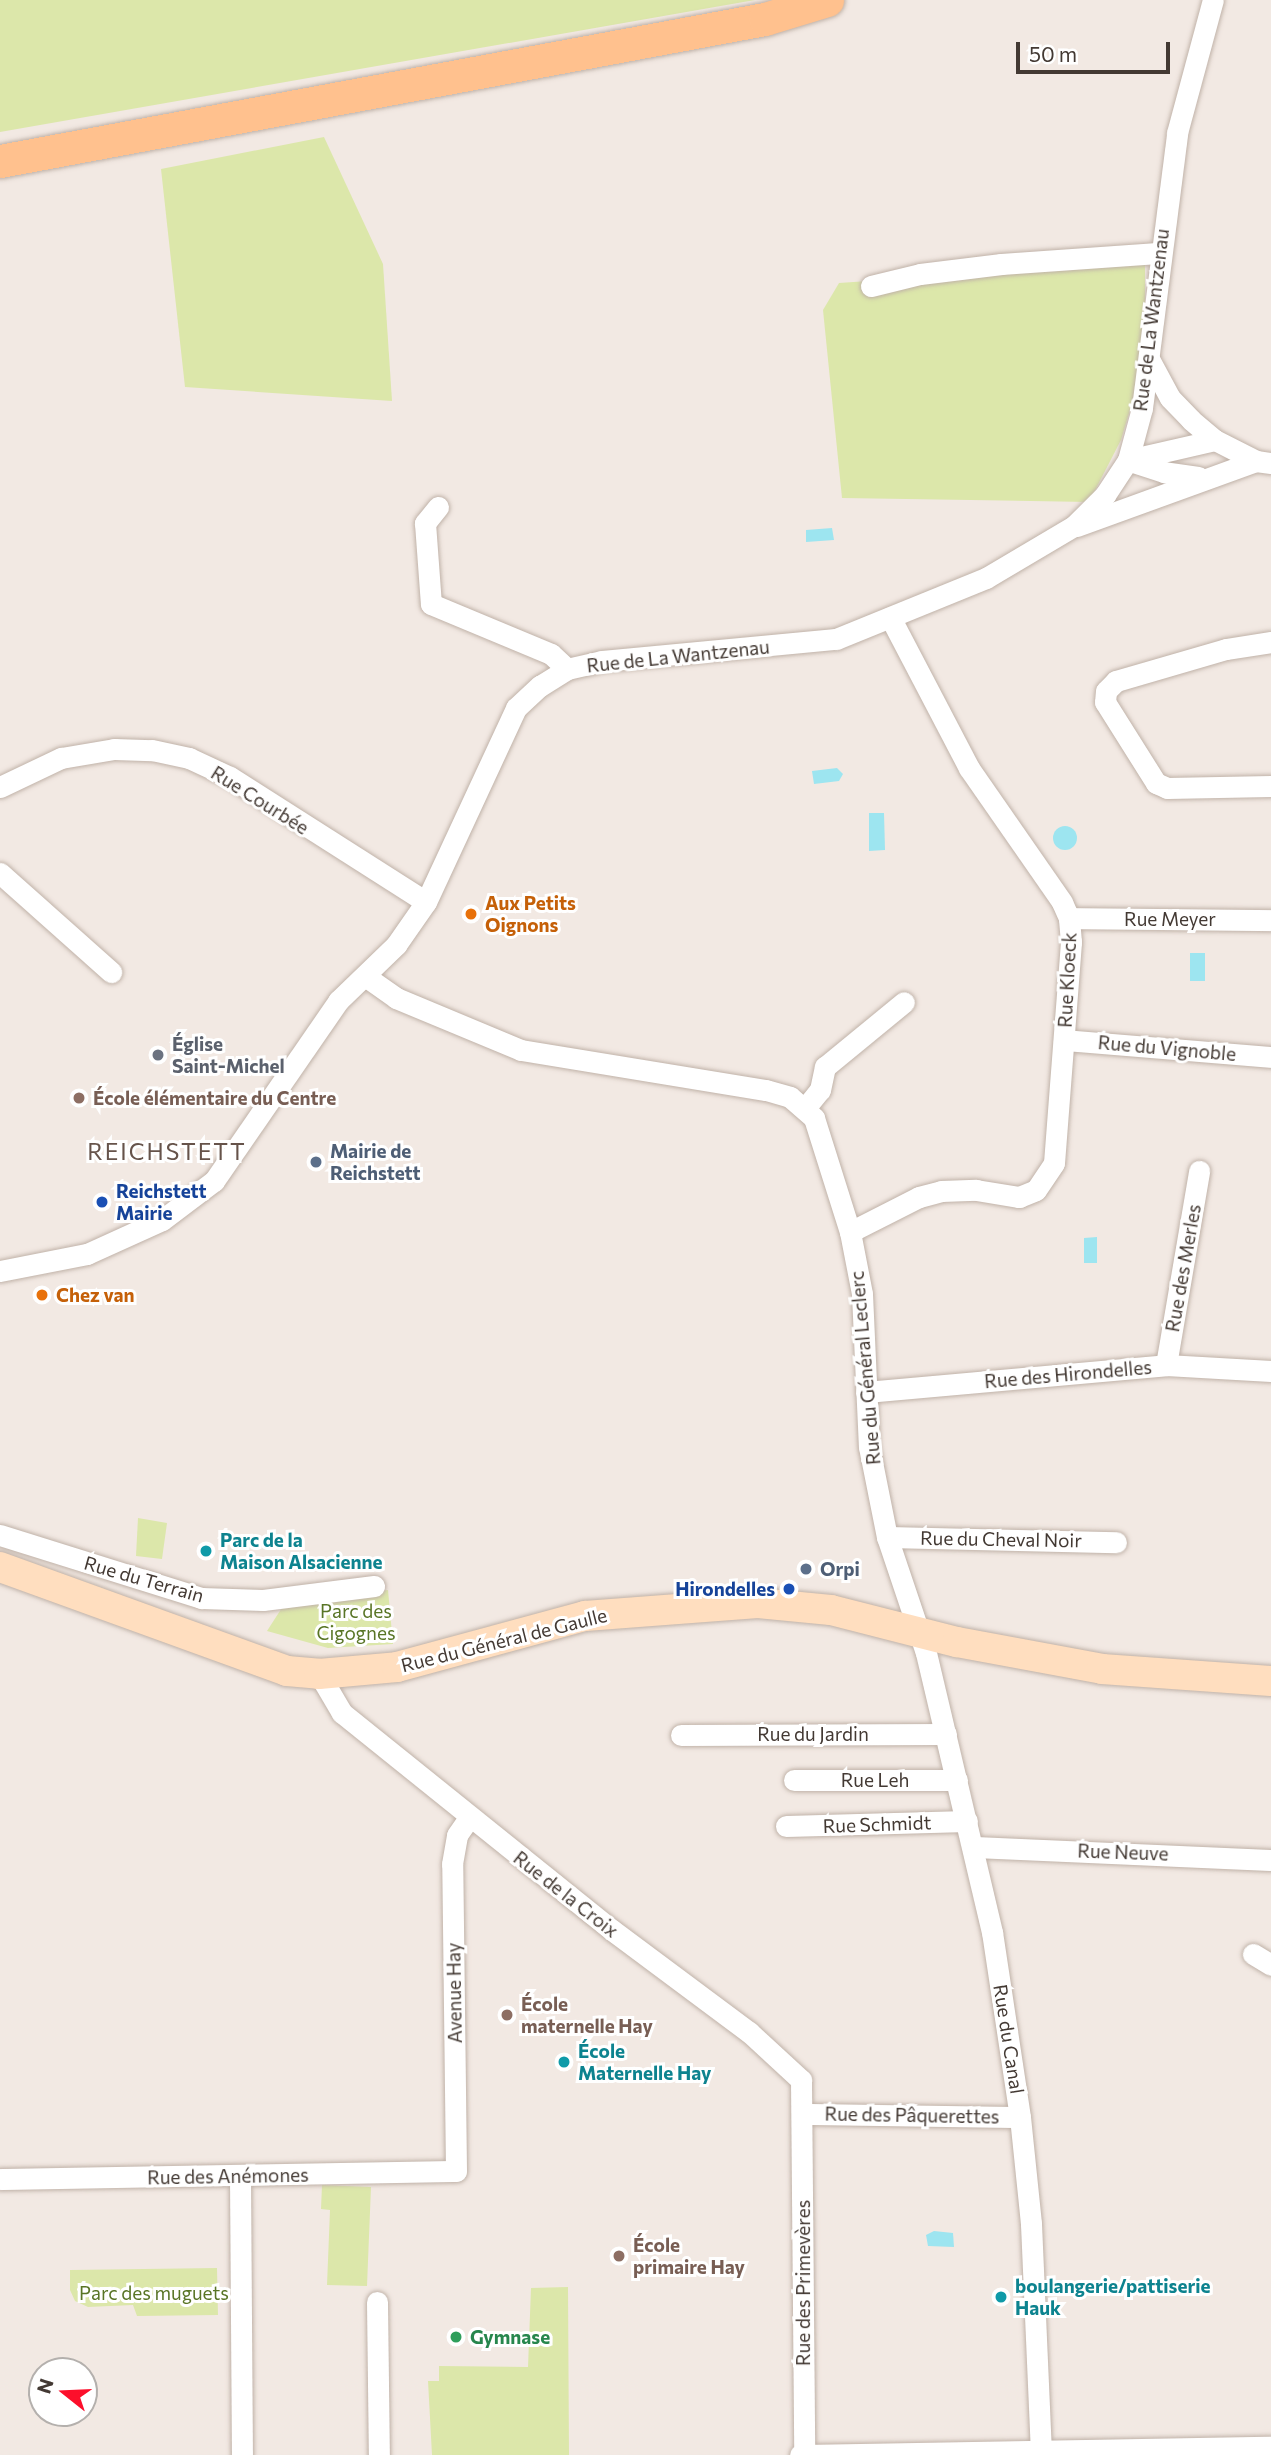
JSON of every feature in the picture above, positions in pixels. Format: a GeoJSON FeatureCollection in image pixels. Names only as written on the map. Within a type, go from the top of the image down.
{"type":"FeatureCollection","features":[{"type":"Feature","properties":{"kind":"main road"},"geometry":{"type":"LineString","coordinates":[[0,161],[765,19],[827,0]]}},
{"type":"Feature","properties":{"kind":"main road","name":"Rue du Général de Gaulle"},"geometry":{"type":"LineString","coordinates":[[0,1567],[322,1683],[397,1667],[586,1616],[691,1605],[812,1607],[1102,1669],[1271,1681]]}},
{"type":"Feature","properties":{"kind":"street","name":"Rue de La Wantzenau"},"geometry":{"type":"LineString","coordinates":[[0,1271],[87,1254],[162,1220],[214,1181],[338,1001],[396,945],[426,902],[516,708],[567,669],[602,661],[814,643],[890,618],[986,578],[1074,526],[1105,495],[1128,460],[1149,359],[1158,253],[1177,133],[1213,0]]}},
{"type":"Feature","properties":{"kind":"street"},"geometry":{"type":"LineString","coordinates":[[871,286],[920,274],[1001,264],[1158,253]]}},
{"type":"Feature","properties":{"kind":"street"},"geometry":{"type":"LineString","coordinates":[[1149,359],[1170,398],[1215,440],[1263,462]]}},
{"type":"Feature","properties":{"kind":"street"},"geometry":{"type":"LineString","coordinates":[[1128,460],[1215,440]]}},
{"type":"Feature","properties":{"kind":"street"},"geometry":{"type":"LineString","coordinates":[[1128,460],[1164,472],[1202,478]]}},
{"type":"Feature","properties":{"kind":"street"},"geometry":{"type":"LineString","coordinates":[[1074,526],[1202,478],[1263,462]]}},
{"type":"Feature","properties":{"kind":"street"},"geometry":{"type":"LineString","coordinates":[[438,507],[425,523],[431,604],[551,654],[567,669]]}},
{"type":"Feature","properties":{"kind":"street","name":"Rue Kloeck"},"geometry":{"type":"LineString","coordinates":[[850,1232],[919,1197],[941,1191],[976,1190],[1019,1197],[1036,1190],[1054,1163],[1064,1040],[1069,918],[969,768],[890,618]]}},
{"type":"Feature","properties":{"kind":"street"},"geometry":{"type":"LineString","coordinates":[[1271,642],[1226,649],[1116,681],[1106,691],[1105,702],[1156,783],[1167,788],[1271,786]]}},
{"type":"Feature","properties":{"kind":"street","name":"Rue Courbée"},"geometry":{"type":"LineString","coordinates":[[0,787],[61,758],[114,749],[152,750],[189,758],[230,777],[426,902]]}},
{"type":"Feature","properties":{"kind":"street"},"geometry":{"type":"LineString","coordinates":[[0,873],[111,972]]}},
{"type":"Feature","properties":{"kind":"street","name":"Rue Meyer"},"geometry":{"type":"LineString","coordinates":[[1069,918],[1271,919]]}},
{"type":"Feature","properties":{"kind":"street"},"geometry":{"type":"LineString","coordinates":[[365,976],[396,998],[521,1050],[766,1090],[806,1107],[820,1090],[825,1067],[904,1002]]}},
{"type":"Feature","properties":{"kind":"street","name":"Rue du Vignoble"},"geometry":{"type":"LineString","coordinates":[[1064,1040],[1271,1057]]}},
{"type":"Feature","properties":{"kind":"street","name":"Rue du Général Leclerc"},"geometry":{"type":"LineString","coordinates":[[806,1107],[814,1118],[850,1232],[862,1294],[869,1447],[887,1537],[919,1632]]}},
{"type":"Feature","properties":{"kind":"street","name":"Rue des Merles"},"geometry":{"type":"LineString","coordinates":[[1166,1365],[1199,1171]]}},
{"type":"Feature","properties":{"kind":"street","name":"Rue des Hirondelles"},"geometry":{"type":"LineString","coordinates":[[866,1392],[1166,1365],[1271,1371]]}},
{"type":"Feature","properties":{"kind":"street","name":"Rue du Terrain"},"geometry":{"type":"LineString","coordinates":[[0,1535],[201,1598],[263,1600],[374,1586]]}},
{"type":"Feature","properties":{"kind":"street","name":"Rue du Cheval Noir"},"geometry":{"type":"LineString","coordinates":[[887,1537],[1116,1542]]}},
{"type":"Feature","properties":{"kind":"street","name":"Rue du Canal"},"geometry":{"type":"LineString","coordinates":[[919,1632],[974,1847],[992,1931],[1020,2117],[1031,2224],[1041,2453]]}},
{"type":"Feature","properties":{"kind":"street","name":"Rue de la Croix"},"geometry":{"type":"LineString","coordinates":[[322,1683],[342,1713],[469,1818],[749,2032],[801,2080],[804,2114]]}},
{"type":"Feature","properties":{"kind":"street","name":"Rue du Jardin"},"geometry":{"type":"LineString","coordinates":[[681,1735],[946,1734]]}},
{"type":"Feature","properties":{"kind":"street","name":"Rue Leh"},"geometry":{"type":"LineString","coordinates":[[794,1780],[957,1780]]}},
{"type":"Feature","properties":{"kind":"street","name":"Avenue Hay"},"geometry":{"type":"LineString","coordinates":[[456,2171],[452,1864],[457,1835],[469,1818]]}},
{"type":"Feature","properties":{"kind":"street","name":"Rue Schmidt"},"geometry":{"type":"LineString","coordinates":[[786,1826],[967,1821]]}},
{"type":"Feature","properties":{"kind":"street","name":"Rue Neuve"},"geometry":{"type":"LineString","coordinates":[[974,1847],[1271,1860]]}},
{"type":"Feature","properties":{"kind":"street","name":"Rue des Pâquerettes"},"geometry":{"type":"LineString","coordinates":[[804,2114],[1020,2117]]}},
{"type":"Feature","properties":{"kind":"street","name":"Rue des Primevères"},"geometry":{"type":"LineString","coordinates":[[802,2454],[804,2114]]}},
{"type":"Feature","properties":{"kind":"street","name":"Rue des Anémones"},"geometry":{"type":"LineString","coordinates":[[0,2179],[456,2171]]}},
{"type":"Feature","properties":{"kind":"street"},"geometry":{"type":"LineString","coordinates":[[240,2176],[242,2455]]}},
{"type":"Feature","properties":{"kind":"street"},"geometry":{"type":"LineString","coordinates":[[377,2302],[379,2455]]}},
{"type":"Feature","properties":{"kind":"street"},"geometry":{"type":"LineString","coordinates":[[802,2454],[1041,2453],[1271,2447]]}},
{"type":"Feature","properties":{"kind":"green space"},"geometry":{"type":"Polygon","coordinates":[[[0,0],[755,0],[0,132],[0,0]]]}},
{"type":"Feature","properties":{"kind":"green space"},"geometry":{"type":"Polygon","coordinates":[[[324,137],[383,264],[392,401],[185,387],[161,169],[324,137]]]}},
{"type":"Feature","properties":{"kind":"green space"},"geometry":{"type":"Polygon","coordinates":[[[1145,262],[1145,360],[1121,440],[1089,502],[842,498],[823,310],[839,283],[1145,262]]]}},
{"type":"Feature","properties":{"kind":"green space"},"geometry":{"type":"Polygon","coordinates":[[[138,1518],[167,1523],[162,1559],[136,1556],[138,1518]]]}},
{"type":"Feature","properties":{"kind":"green space","name":"Parc des Cigognes"},"geometry":{"type":"Polygon","coordinates":[[[388,1590],[393,1644],[328,1648],[267,1631],[285,1603],[388,1590]]]}},
{"type":"Feature","properties":{"kind":"green space"},"geometry":{"type":"Polygon","coordinates":[[[322,2185],[371,2187],[367,2286],[327,2285],[330,2210],[321,2209],[322,2185]]]}},
{"type":"Feature","properties":{"kind":"green space","name":"Parc des muguets"},"geometry":{"type":"Polygon","coordinates":[[[217,2268],[218,2315],[137,2316],[133,2305],[88,2307],[75,2301],[70,2290],[70,2270],[217,2268]]]}},
{"type":"Feature","properties":{"kind":"green space"},"geometry":{"type":"Polygon","coordinates":[[[568,2287],[569,2455],[432,2455],[428,2381],[439,2381],[439,2366],[528,2367],[531,2288],[568,2287]]]}},
{"type":"Feature","properties":{"kind":"water"},"geometry":{"type":"Polygon","coordinates":[[[832,528],[834,540],[806,542],[806,530],[832,528]]]}},
{"type":"Feature","properties":{"kind":"water"},"geometry":{"type":"Polygon","coordinates":[[[837,768],[843,774],[839,781],[814,784],[812,771],[837,768]]]}},
{"type":"Feature","properties":{"kind":"water"},"geometry":{"type":"Polygon","coordinates":[[[869,813],[884,813],[885,850],[869,851],[869,813]]]}},
{"type":"Feature","properties":{"kind":"water"},"geometry":{"type":"Polygon","coordinates":[[[1065,826],[1074,829],[1077,838],[1074,847],[1065,850],[1056,847],[1053,838],[1056,829],[1065,826]]]}},
{"type":"Feature","properties":{"kind":"water"},"geometry":{"type":"Polygon","coordinates":[[[1190,953],[1205,953],[1205,981],[1190,981],[1190,953]]]}},
{"type":"Feature","properties":{"kind":"water"},"geometry":{"type":"Polygon","coordinates":[[[1097,1237],[1097,1263],[1084,1263],[1084,1238],[1097,1237]]]}},
{"type":"Feature","properties":{"kind":"water"},"geometry":{"type":"Polygon","coordinates":[[[934,2231],[953,2233],[954,2247],[928,2246],[926,2235],[934,2231]]]}},
{"type":"Feature","properties":{"kind":"place","name":"Aux Petits Oignons"},"geometry":{"type":"Point","coordinates":[471,914]}},
{"type":"Feature","properties":{"kind":"place","name":"Église Saint-Michel"},"geometry":{"type":"Point","coordinates":[158,1055]}},
{"type":"Feature","properties":{"kind":"place","name":"École élémentaire du Centre"},"geometry":{"type":"Point","coordinates":[79,1098]}},
{"type":"Feature","properties":{"kind":"place","name":"Mairie de Reichstett"},"geometry":{"type":"Point","coordinates":[316,1162]}},
{"type":"Feature","properties":{"kind":"place","name":"Reichstett Mairie"},"geometry":{"type":"Point","coordinates":[102,1202]}},
{"type":"Feature","properties":{"kind":"place","name":"Chez van"},"geometry":{"type":"Point","coordinates":[42,1295]}},
{"type":"Feature","properties":{"kind":"place","name":"Parc de la Maison Alsacienne"},"geometry":{"type":"Point","coordinates":[206,1551]}},
{"type":"Feature","properties":{"kind":"place","name":"Orpi"},"geometry":{"type":"Point","coordinates":[806,1569]}},
{"type":"Feature","properties":{"kind":"place","name":"Hirondelles"},"geometry":{"type":"Point","coordinates":[789,1589]}},
{"type":"Feature","properties":{"kind":"place","name":"École maternelle Hay"},"geometry":{"type":"Point","coordinates":[507,2015]}},
{"type":"Feature","properties":{"kind":"place","name":"École Maternelle Hay"},"geometry":{"type":"Point","coordinates":[564,2062]}},
{"type":"Feature","properties":{"kind":"place","name":"École primaire Hay"},"geometry":{"type":"Point","coordinates":[619,2256]}},
{"type":"Feature","properties":{"kind":"place","name":"boulangerie/pattiserie Hauk"},"geometry":{"type":"Point","coordinates":[1001,2297]}},
{"type":"Feature","properties":{"kind":"place","name":"Gymnase"},"geometry":{"type":"Point","coordinates":[456,2337]}},
{"type":"Feature","properties":{"kind":"district","name":"REICHSTETT"},"geometry":{"type":"Point","coordinates":[167,1151]}}]}
